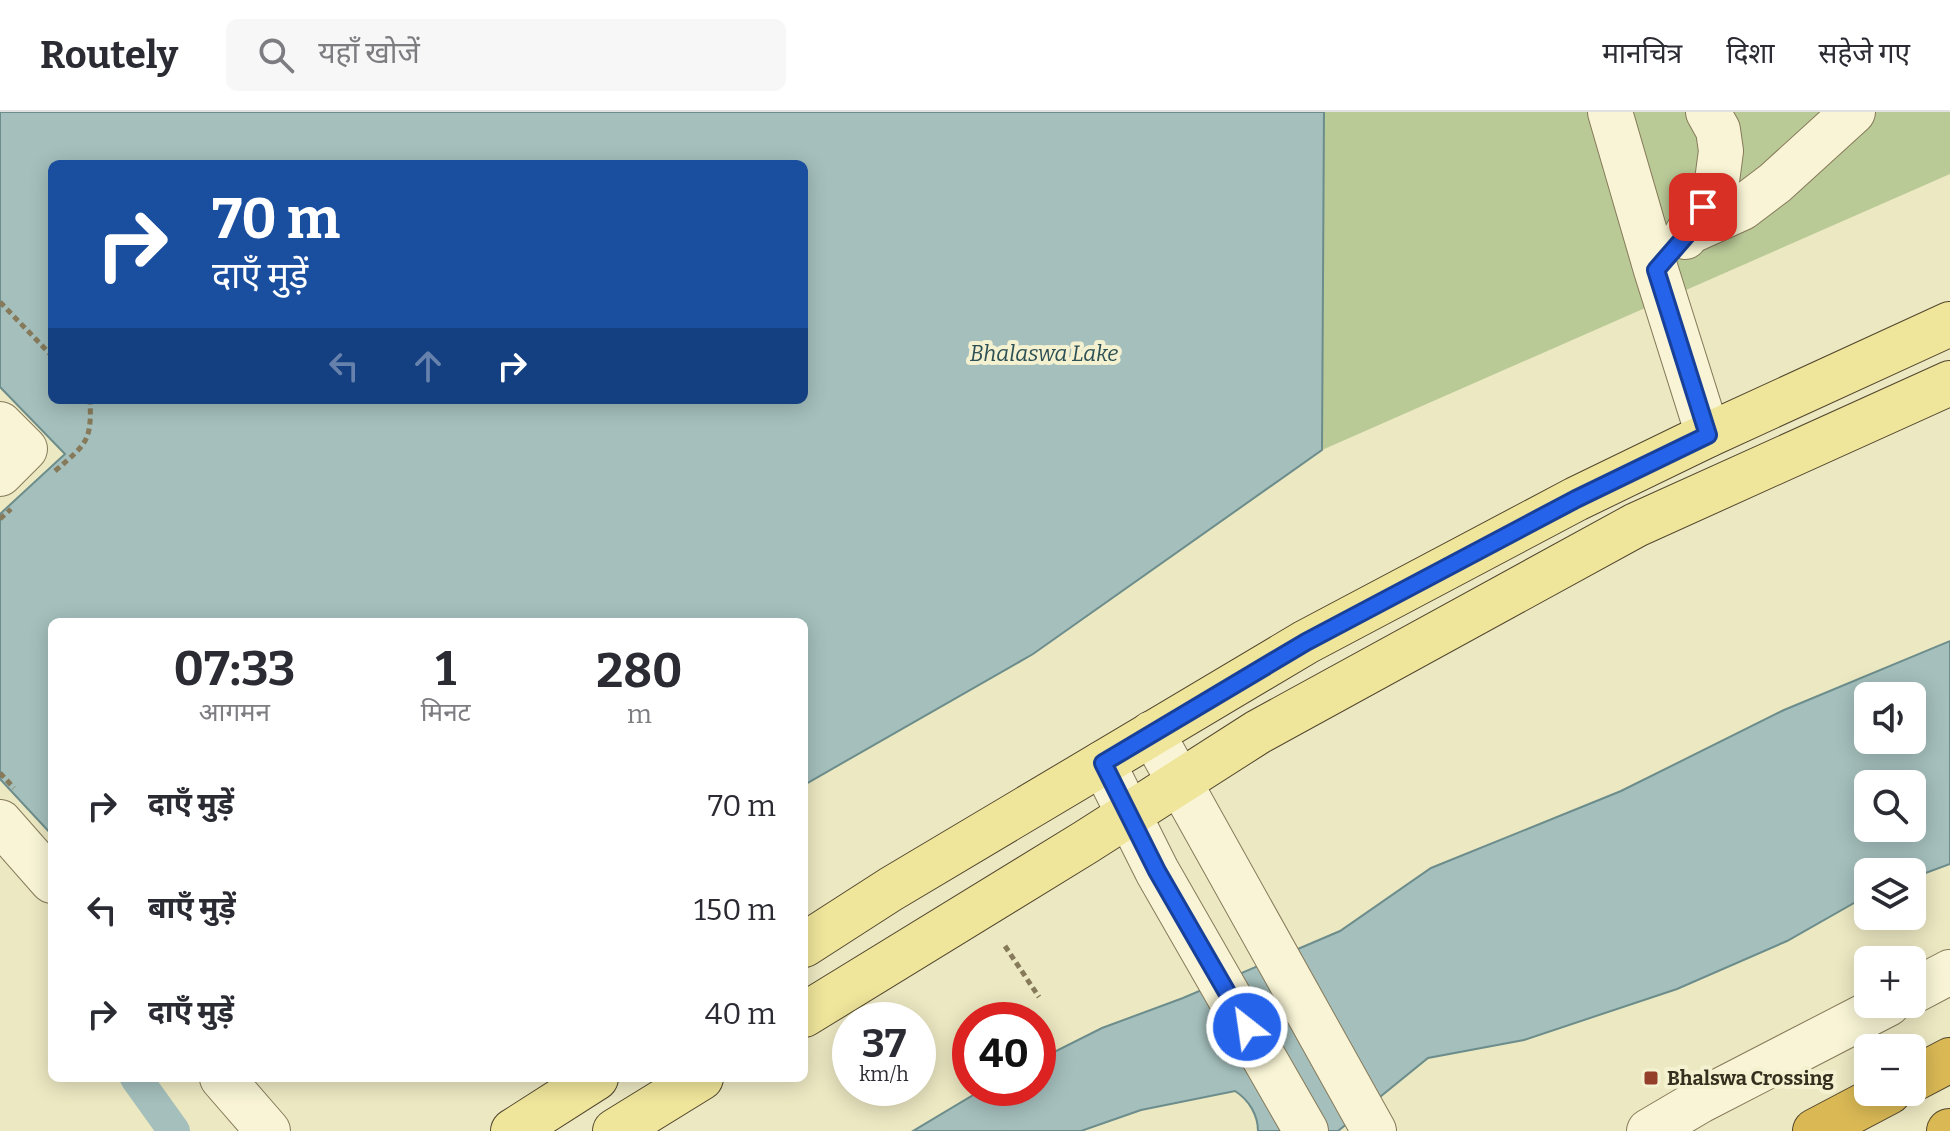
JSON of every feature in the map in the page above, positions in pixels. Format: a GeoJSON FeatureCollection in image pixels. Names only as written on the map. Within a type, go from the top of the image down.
{"type":"FeatureCollection","features":[{"type":"Feature","properties":{"kind":"highway"},"geometry":{"type":"LineString","coordinates":[[1926,1073],[1950,1060]]}},
{"type":"Feature","properties":{"kind":"highway"},"geometry":{"type":"LineString","coordinates":[[1815,1131],[1862,1106]]}},
{"type":"Feature","properties":{"kind":"main road"},"geometry":{"type":"LineString","coordinates":[[808,942],[891,889],[1320,635],[1576,499],[1950,324]]}},
{"type":"Feature","properties":{"kind":"main road"},"geometry":{"type":"LineString","coordinates":[[808,1013],[1258,732],[1636,525],[1950,383]]}},
{"type":"Feature","properties":{"kind":"main road"},"geometry":{"type":"LineString","coordinates":[[513,1131],[590,1082]]}},
{"type":"Feature","properties":{"kind":"main road"},"geometry":{"type":"LineString","coordinates":[[615,1131],[695,1082]]}},
{"type":"Feature","properties":{"kind":"street"},"geometry":{"type":"LineString","coordinates":[[1610,112],[1708,435]]}},
{"type":"Feature","properties":{"kind":"street"},"geometry":{"type":"LineString","coordinates":[[1656,270],[1689,232],[1717,181],[1721,151],[1718,130],[1708,112]]}},
{"type":"Feature","properties":{"kind":"street"},"geometry":{"type":"LineString","coordinates":[[1689,232],[1742,208],[1775,183],[1853,112]]}},
{"type":"Feature","properties":{"kind":"street"},"geometry":{"type":"LineString","coordinates":[[0,424],[25,449],[0,474]]}},
{"type":"Feature","properties":{"kind":"street"},"geometry":{"type":"LineString","coordinates":[[1152,733],[1374,1131]]}},
{"type":"Feature","properties":{"kind":"street"},"geometry":{"type":"LineString","coordinates":[[1103,763],[1157,871],[1306,1131]]}},
{"type":"Feature","properties":{"kind":"street"},"geometry":{"type":"LineString","coordinates":[[0,822],[48,876]]}},
{"type":"Feature","properties":{"kind":"street"},"geometry":{"type":"LineString","coordinates":[[1926,985],[1950,972]]}},
{"type":"Feature","properties":{"kind":"street"},"geometry":{"type":"LineString","coordinates":[[1649,1131],[1700,1101],[1861,1018]]}},
{"type":"Feature","properties":{"kind":"street"},"geometry":{"type":"LineString","coordinates":[[225,1082],[268,1131]]}},
{"type":"Feature","properties":{"kind":"path"},"geometry":{"type":"LineString","coordinates":[[0,302],[48,352]]}},
{"type":"Feature","properties":{"kind":"path"},"geometry":{"type":"LineString","coordinates":[[1005,946],[1039,997]]}},
{"type":"Feature","properties":{"kind":"green space"},"geometry":{"type":"Polygon","coordinates":[[[1324,112],[1950,112],[1950,174],[1322,450],[1324,112]]]}},
{"type":"Feature","properties":{"kind":"water","name":"Bhalaswa Lake"},"geometry":{"type":"Polygon","coordinates":[[[0,112],[1324,112],[1322,450],[1033,654],[808,783],[808,618],[48,618],[48,831],[0,779],[0,514],[65,454],[0,387],[0,112]]]}},
{"type":"Feature","properties":{"kind":"water"},"geometry":{"type":"Polygon","coordinates":[[[1950,641],[1950,864],[1926,873],[1926,858],[1854,858],[1854,903],[1787,941],[1677,989],[1524,1040],[1428,1058],[1338,1131],[1258,1131],[1252,1108],[1235,1091],[1141,1110],[1081,1131],[913,1131],[955,1106],[1056,1106],[1056,1051],[1102,1028],[1183,998],[1340,931],[1431,868],[1621,791],[1784,710],[1950,641]]]}},
{"type":"Feature","properties":{"kind":"waterway"},"geometry":{"type":"LineString","coordinates":[[139,1082],[174,1131]]}},
{"type":"Feature","properties":{"kind":"place","name":"Bhalswa Crossing"},"geometry":{"type":"Point","coordinates":[1651,1078]}},
{"type":"Feature","properties":{"kind":"route"},"geometry":{"type":"LineString","coordinates":[[1247,1027],[1157,871],[1103,763],[1306,642],[1576,499],[1708,435],[1656,270],[1689,232],[1703,207]]}}]}
